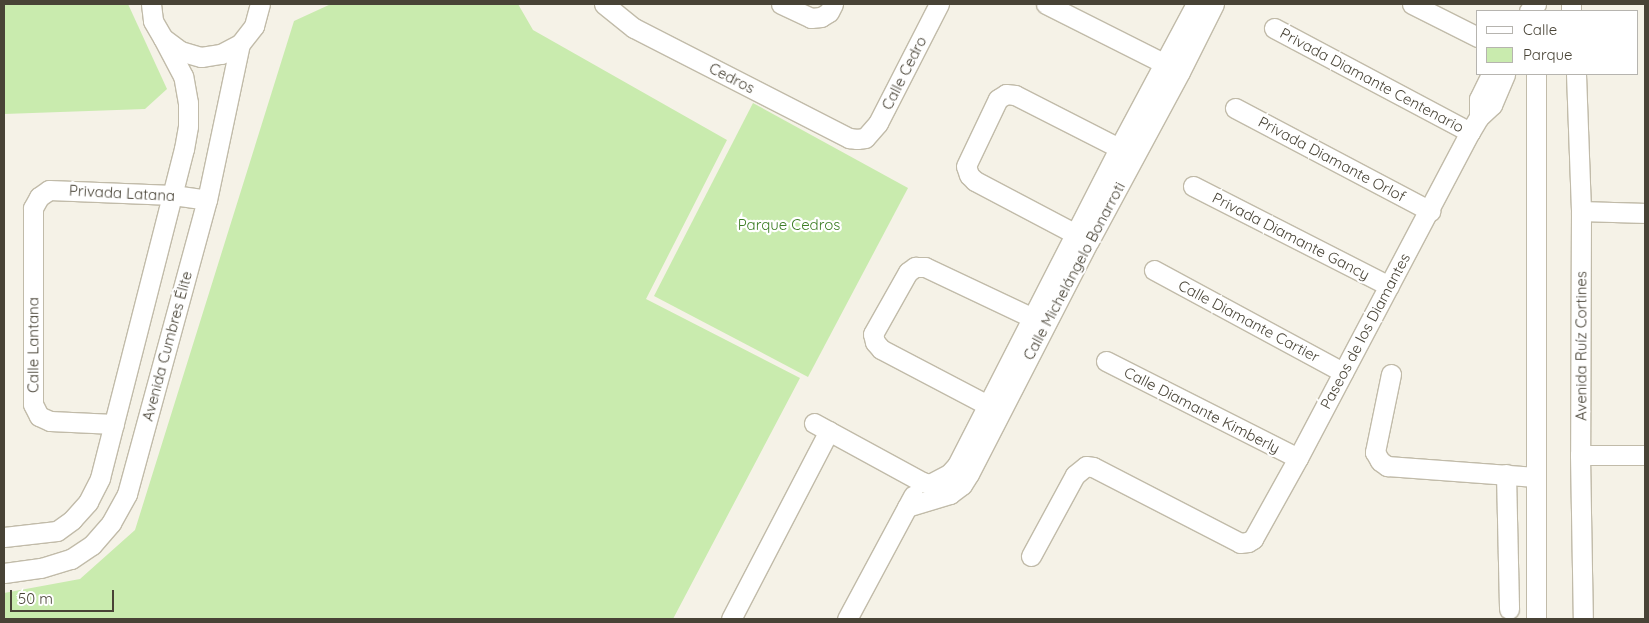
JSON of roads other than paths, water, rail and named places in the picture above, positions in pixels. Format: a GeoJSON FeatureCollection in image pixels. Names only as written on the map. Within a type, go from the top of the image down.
{"type":"FeatureCollection","features":[{"type":"Feature","properties":{"kind":"street","name":"Avenida Cumbres Élite"},"geometry":{"type":"LineString","coordinates":[[57,531],[72,520],[88,502],[100,478],[184,149],[188,126],[188,103],[183,76],[154,21],[150,4]]}},
{"type":"Feature","properties":{"kind":"street"},"geometry":{"type":"LineString","coordinates":[[163,38],[180,51],[200,57],[221,54],[240,44],[254,26],[260,4]]}},
{"type":"Feature","properties":{"kind":"street","name":"Cedros"},"geometry":{"type":"LineString","coordinates":[[604,4],[618,16],[652,37],[849,138],[865,138]]}},
{"type":"Feature","properties":{"kind":"street"},"geometry":{"type":"LineString","coordinates":[[781,4],[811,18],[821,17],[829,12],[833,4]]}},
{"type":"Feature","properties":{"kind":"street","name":"Calle Cedro"},"geometry":{"type":"LineString","coordinates":[[865,138],[878,124],[940,4]]}},
{"type":"Feature","properties":{"kind":"street"},"geometry":{"type":"LineString","coordinates":[[1046,4],[1172,68]]}},
{"type":"Feature","properties":{"kind":"street","name":"Calle Michelángelo Bonarroti"},"geometry":{"type":"LineString","coordinates":[[922,482],[930,484],[940,480],[957,465],[993,408],[1172,68],[1196,4]]}},
{"type":"Feature","properties":{"kind":"street","name":"Calle Michelángelo Bonarroti"},"geometry":{"type":"LineString","coordinates":[[907,507],[939,499],[962,485],[993,408],[1033,318],[1082,238],[1119,148],[1214,4]]}},
{"type":"Feature","properties":{"kind":"street"},"geometry":{"type":"LineString","coordinates":[[1412,4],[1433,9],[1476,36]]}},
{"type":"Feature","properties":{"kind":"street","name":"Privada Diamante Centenario"},"geometry":{"type":"LineString","coordinates":[[1274,28],[1475,125]]}},
{"type":"Feature","properties":{"kind":"street","name":"Avenida Cumbres Élite"},"geometry":{"type":"LineString","coordinates":[[4,573],[41,568],[71,559],[92,545],[111,524],[127,494],[207,200],[240,44]]}},
{"type":"Feature","properties":{"kind":"street","name":"Paseos de los Diamantes"},"geometry":{"type":"LineString","coordinates":[[1475,125],[1479,99],[1491,75]]}},
{"type":"Feature","properties":{"kind":"street","name":"Paseos de los Diamantes"},"geometry":{"type":"LineString","coordinates":[[1031,556],[1074,475],[1086,466],[1093,467],[1240,543],[1253,539],[1475,125],[1492,105],[1505,75]]}},
{"type":"Feature","properties":{"kind":"street"},"geometry":{"type":"LineString","coordinates":[[1536,75],[1536,619]]}},
{"type":"Feature","properties":{"kind":"street","name":"Avenida Ruíz Cortines"},"geometry":{"type":"LineString","coordinates":[[1576,75],[1581,211],[1580,455],[1583,619]]}},
{"type":"Feature","properties":{"kind":"street"},"geometry":{"type":"LineString","coordinates":[[1082,238],[969,176],[966,166],[998,99],[1006,94],[1015,95],[1119,148]]}},
{"type":"Feature","properties":{"kind":"street","name":"Privada Diamante Orlof"},"geometry":{"type":"LineString","coordinates":[[1234,108],[1430,211]]}},
{"type":"Feature","properties":{"kind":"street","name":"Privada Diamante Gancy"},"geometry":{"type":"LineString","coordinates":[[1193,186],[1389,286]]}},
{"type":"Feature","properties":{"kind":"street","name":"Privada Latana"},"geometry":{"type":"LineString","coordinates":[[39,197],[49,190],[173,194],[207,200]]}},
{"type":"Feature","properties":{"kind":"street","name":"Calle Lantana"},"geometry":{"type":"LineString","coordinates":[[39,197],[33,208],[33,404],[39,416],[50,421],[114,424]]}},
{"type":"Feature","properties":{"kind":"street"},"geometry":{"type":"LineString","coordinates":[[1581,211],[1645,213]]}},
{"type":"Feature","properties":{"kind":"street"},"geometry":{"type":"LineString","coordinates":[[993,408],[882,349],[875,342],[873,334],[908,272],[915,266],[926,267],[1033,318]]}},
{"type":"Feature","properties":{"kind":"street","name":"Calle Diamante Cartier"},"geometry":{"type":"LineString","coordinates":[[1154,270],[1343,372]]}},
{"type":"Feature","properties":{"kind":"street","name":"Calle Diamante Kimberly"},"geometry":{"type":"LineString","coordinates":[[1106,361],[1298,458]]}},
{"type":"Feature","properties":{"kind":"street"},"geometry":{"type":"LineString","coordinates":[[1391,374],[1375,452],[1380,461],[1387,466],[1536,477]]}},
{"type":"Feature","properties":{"kind":"street"},"geometry":{"type":"LineString","coordinates":[[731,619],[822,427],[922,482],[847,619]]}},
{"type":"Feature","properties":{"kind":"street"},"geometry":{"type":"LineString","coordinates":[[1580,455],[1645,455]]}},
{"type":"Feature","properties":{"kind":"street"},"geometry":{"type":"LineString","coordinates":[[1506,474],[1509,609]]}},
{"type":"Feature","properties":{"kind":"street"},"geometry":{"type":"LineString","coordinates":[[4,538],[57,531],[71,559]]}},
{"type":"Feature","properties":{"kind":"park label","name":"Parque Cedros"},"geometry":{"type":"Point","coordinates":[789,225]}}]}
